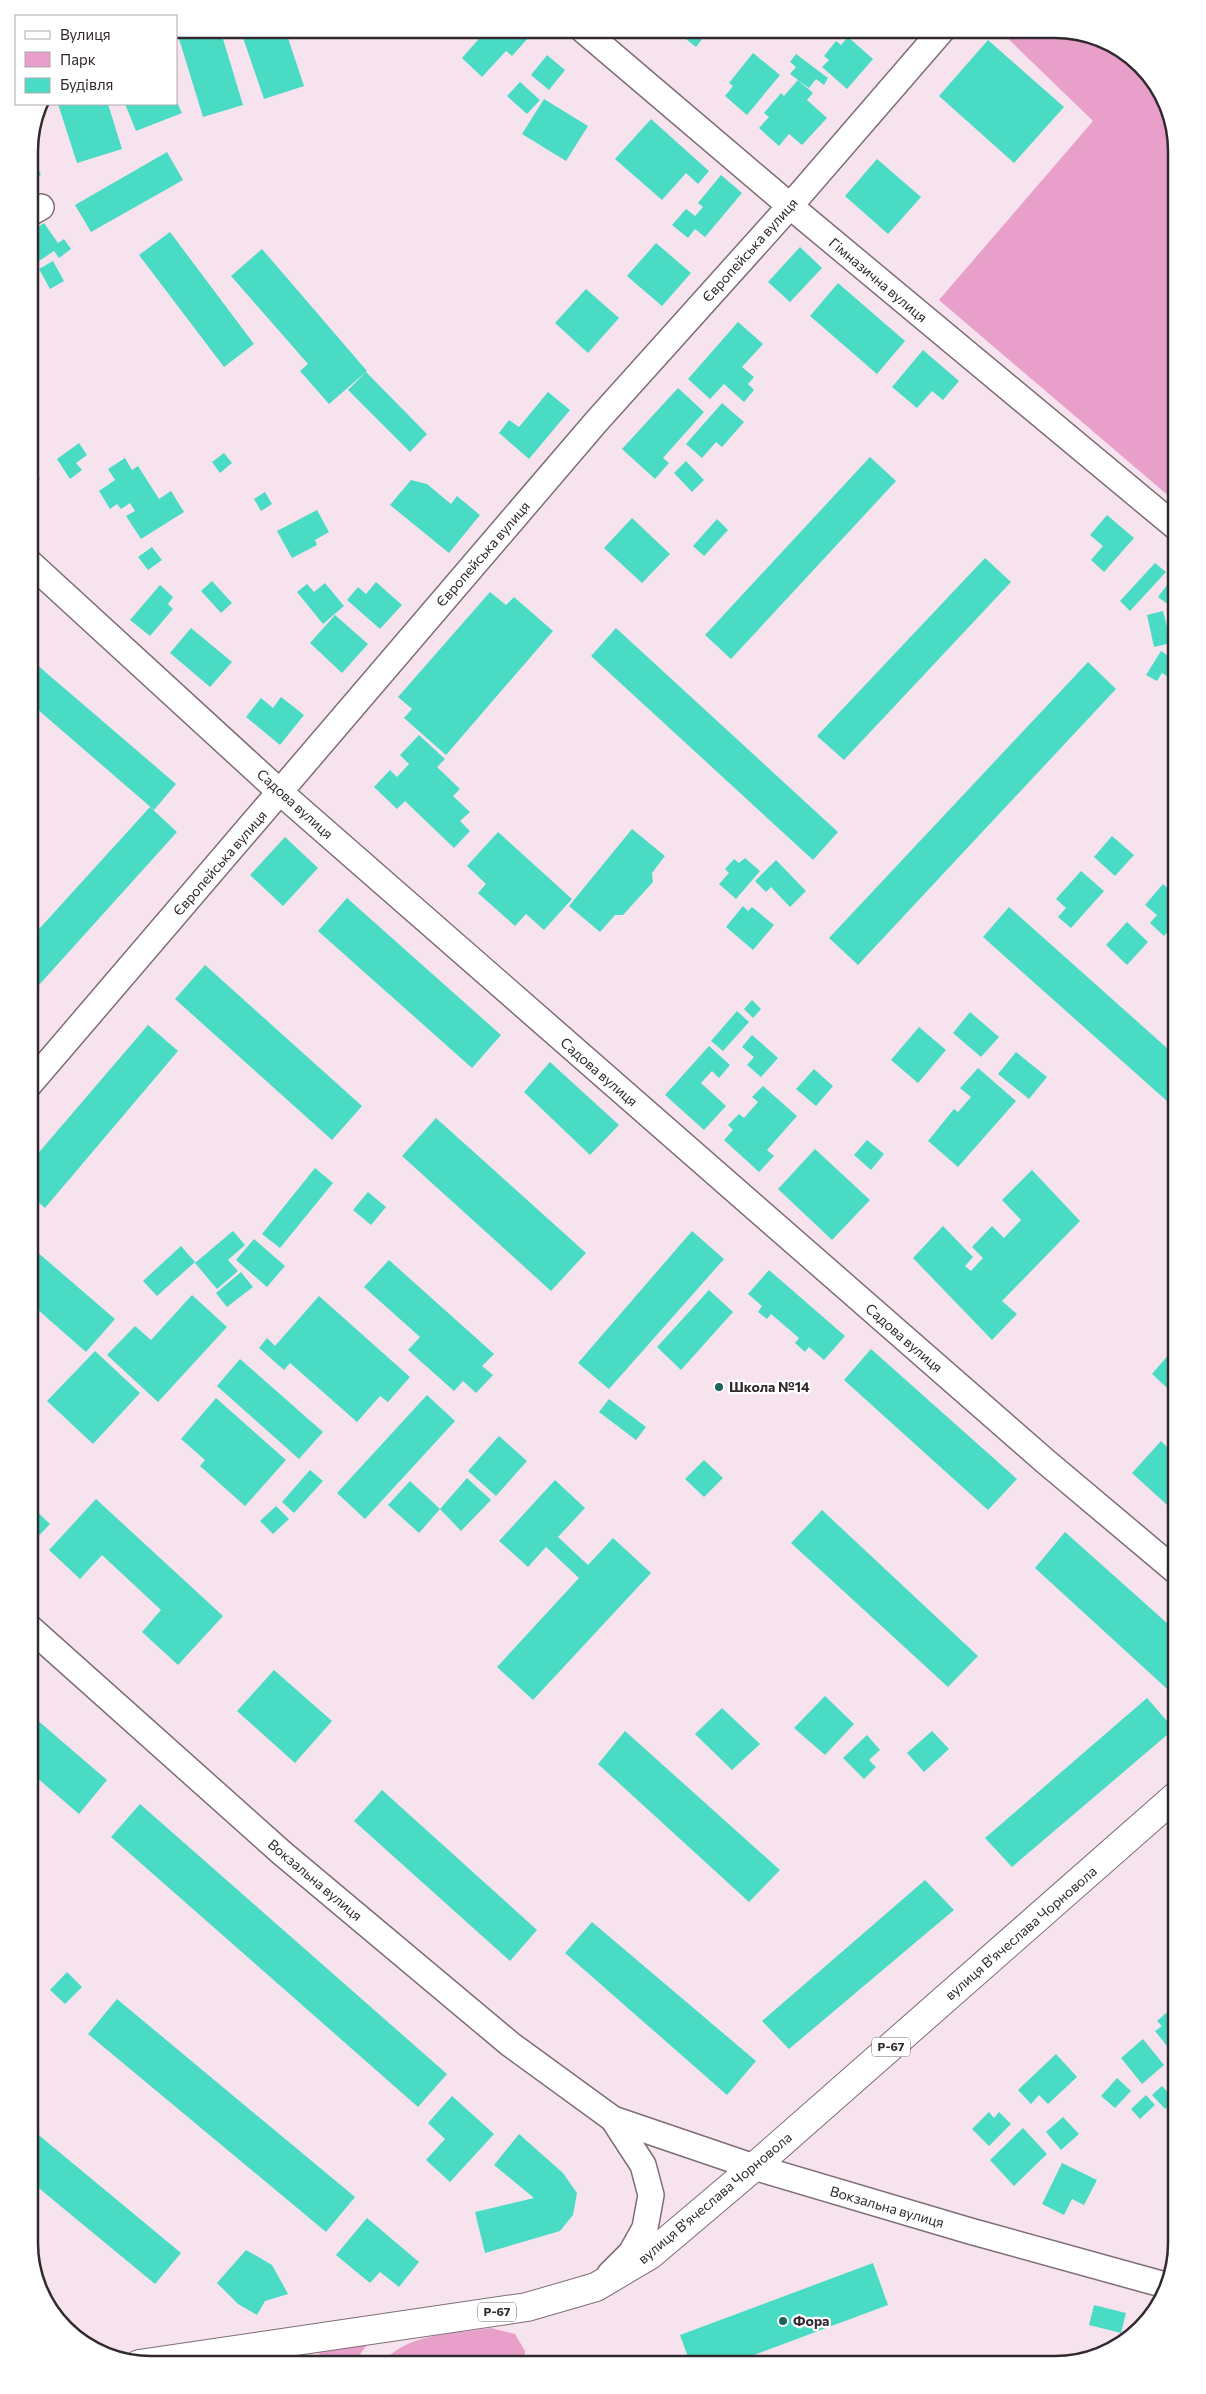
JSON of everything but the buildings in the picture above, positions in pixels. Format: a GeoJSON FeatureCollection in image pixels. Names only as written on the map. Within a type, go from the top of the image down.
{"type":"FeatureCollection","features":[{"type":"Feature","properties":{"kind":"main road","name":"вулиця В'ячеслава Чорновола"},"geometry":{"type":"LineString","coordinates":[[193,2356],[527,2307],[596,2287],[650,2256],[1168,1803]]}},
{"type":"Feature","properties":{"kind":"street","name":"Гімназична вулиця"},"geometry":{"type":"LineString","coordinates":[[593,38],[790,206],[1168,521]]}},
{"type":"Feature","properties":{"kind":"street","name":"Європейська вулиця"},"geometry":{"type":"LineString","coordinates":[[38,1075],[281,793],[596,422],[790,206],[935,38]]}},
{"type":"Feature","properties":{"kind":"street","name":"Садова вулиця"},"geometry":{"type":"LineString","coordinates":[[38,570],[281,793],[1037,1454],[1168,1564]]}},
{"type":"Feature","properties":{"kind":"street","name":"Вокзальна вулиця"},"geometry":{"type":"LineString","coordinates":[[38,1635],[282,1853],[510,2044],[613,2119],[754,2167],[970,2231],[1161,2284]]}},
{"type":"Feature","properties":{"kind":"street","name":"Вокзальна вулиця"},"geometry":{"type":"LineString","coordinates":[[596,2287],[631,2253],[645,2228],[650,2195],[643,2165],[613,2119]]}},
{"type":"Feature","properties":{"kind":"green space"},"geometry":{"type":"Polygon","coordinates":[[[1007,38],[1063,38],[1077,40],[1105,49],[1124,61],[1145,82],[1160,107],[1165,121],[1168,143],[1168,495],[939,300],[1093,121],[1007,38]]]}},
{"type":"Feature","properties":{"kind":"green space"},"geometry":{"type":"Polygon","coordinates":[[[491,2328],[515,2334],[525,2351],[525,2356],[389,2356],[416,2341],[446,2334],[491,2328]]]}},
{"type":"Feature","properties":{"kind":"green space"},"geometry":{"type":"Polygon","coordinates":[[[370,2341],[359,2356],[322,2356],[314,2349],[370,2341]]]}},
{"type":"Feature","properties":{"kind":"place","name":"Школа №14"},"geometry":{"type":"Point","coordinates":[719,1387]}},
{"type":"Feature","properties":{"kind":"place","name":"Фора"},"geometry":{"type":"Point","coordinates":[783,2321]}}]}
